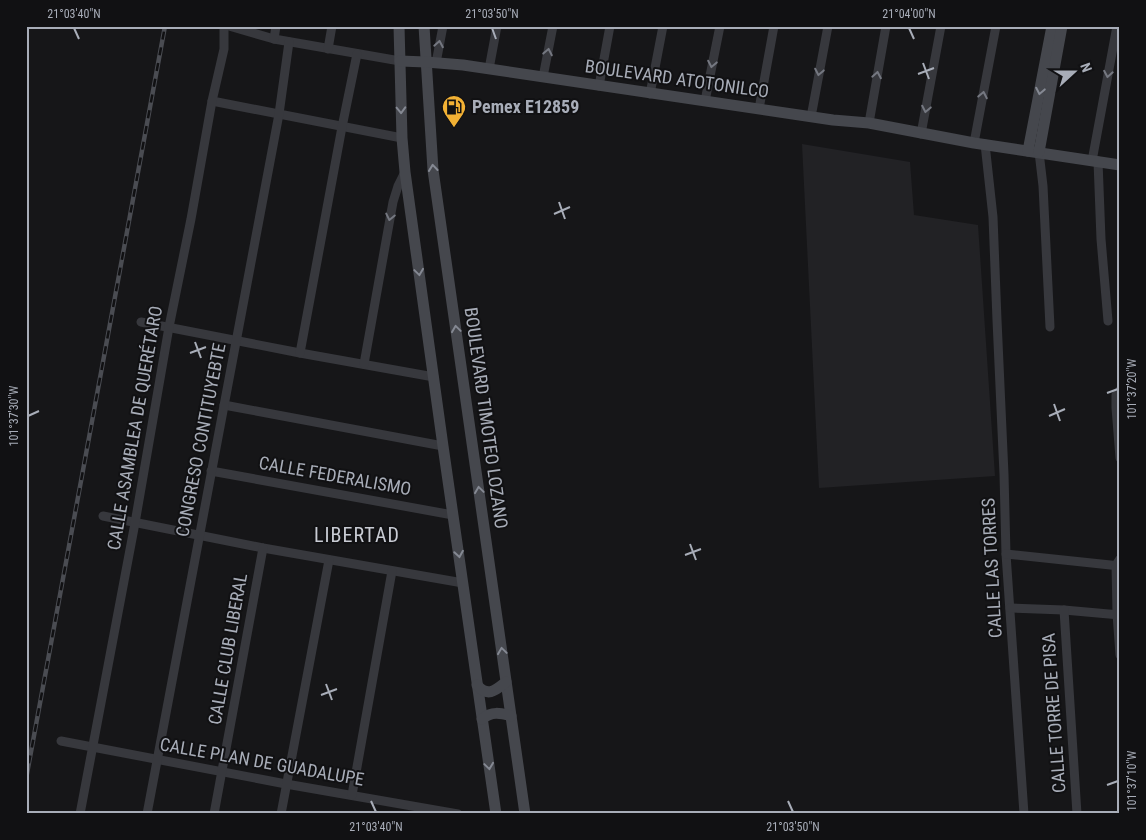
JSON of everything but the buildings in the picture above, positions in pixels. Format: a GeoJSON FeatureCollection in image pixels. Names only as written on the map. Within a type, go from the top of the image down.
{"type":"FeatureCollection","features":[{"type":"Feature","properties":{"kind":"main road"},"geometry":{"type":"LineString","coordinates":[[399,26],[402,138],[405,172],[496,814]]}},
{"type":"Feature","properties":{"kind":"main road","name":"BOULEVARD TIMOTEO LOZANO"},"geometry":{"type":"LineString","coordinates":[[424,26],[431,62],[433,170],[525,814]]}},
{"type":"Feature","properties":{"kind":"main road"},"geometry":{"type":"LineString","coordinates":[[1034,151],[1052,26]]}},
{"type":"Feature","properties":{"kind":"main road"},"geometry":{"type":"LineString","coordinates":[[1034,151],[1062,26]]}},
{"type":"Feature","properties":{"kind":"main road","name":"BOULEVARD ATOTONILCO"},"geometry":{"type":"LineString","coordinates":[[400,62],[463,65],[759,110],[868,123],[980,144],[1120,165]]}},
{"type":"Feature","properties":{"kind":"main road"},"geometry":{"type":"LineString","coordinates":[[477,685],[486,692],[491,692],[506,682]]}},
{"type":"Feature","properties":{"kind":"main road"},"geometry":{"type":"LineString","coordinates":[[482,719],[489,714],[495,713],[512,716]]}},
{"type":"Feature","properties":{"kind":"street","name":"CALLE ASAMBLEA DE QUERÉTARO"},"geometry":{"type":"LineString","coordinates":[[80,814],[135,523],[169,327],[212,101],[224,48],[224,26]]}},
{"type":"Feature","properties":{"kind":"street","name":"BOULEVARD ATOTONILCO"},"geometry":{"type":"LineString","coordinates":[[229,26],[274,40],[400,62]]}},
{"type":"Feature","properties":{"kind":"street"},"geometry":{"type":"LineString","coordinates":[[274,40],[276,26]]}},
{"type":"Feature","properties":{"kind":"street"},"geometry":{"type":"LineString","coordinates":[[328,50],[332,26]]}},
{"type":"Feature","properties":{"kind":"street"},"geometry":{"type":"LineString","coordinates":[[431,62],[443,26]]}},
{"type":"Feature","properties":{"kind":"street"},"geometry":{"type":"LineString","coordinates":[[489,69],[497,26]]}},
{"type":"Feature","properties":{"kind":"street"},"geometry":{"type":"LineString","coordinates":[[543,77],[553,26]]}},
{"type":"Feature","properties":{"kind":"street"},"geometry":{"type":"LineString","coordinates":[[599,86],[610,26]]}},
{"type":"Feature","properties":{"kind":"street"},"geometry":{"type":"LineString","coordinates":[[650,94],[664,26]]}},
{"type":"Feature","properties":{"kind":"street"},"geometry":{"type":"LineString","coordinates":[[705,101],[720,26]]}},
{"type":"Feature","properties":{"kind":"street"},"geometry":{"type":"LineString","coordinates":[[759,110],[774,26]]}},
{"type":"Feature","properties":{"kind":"street"},"geometry":{"type":"LineString","coordinates":[[811,117],[828,26]]}},
{"type":"Feature","properties":{"kind":"street"},"geometry":{"type":"LineString","coordinates":[[868,123],[886,26]]}},
{"type":"Feature","properties":{"kind":"street"},"geometry":{"type":"LineString","coordinates":[[921,134],[941,26]]}},
{"type":"Feature","properties":{"kind":"street","name":"CALLE LAS TORRES"},"geometry":{"type":"LineString","coordinates":[[996,26],[980,144],[993,217],[1006,554],[1024,814]]}},
{"type":"Feature","properties":{"kind":"street"},"geometry":{"type":"LineString","coordinates":[[1108,321],[1095,161],[1117,26]]}},
{"type":"Feature","properties":{"kind":"street","name":"CONGRESO CONTITUYEBTE"},"geometry":{"type":"LineString","coordinates":[[147,814],[279,114],[289,42]]}},
{"type":"Feature","properties":{"kind":"street"},"geometry":{"type":"LineString","coordinates":[[300,353],[357,54]]}},
{"type":"Feature","properties":{"kind":"street"},"geometry":{"type":"LineString","coordinates":[[212,101],[402,138]]}},
{"type":"Feature","properties":{"kind":"street"},"geometry":{"type":"LineString","coordinates":[[1034,151],[1043,186],[1050,327]]}},
{"type":"Feature","properties":{"kind":"street"},"geometry":{"type":"LineString","coordinates":[[364,364],[393,202],[405,172]]}},
{"type":"Feature","properties":{"kind":"street"},"geometry":{"type":"LineString","coordinates":[[141,322],[434,377]]}},
{"type":"Feature","properties":{"kind":"street"},"geometry":{"type":"LineString","coordinates":[[1120,390],[1116,396],[1120,458]]}},
{"type":"Feature","properties":{"kind":"street"},"geometry":{"type":"LineString","coordinates":[[224,405],[443,446]]}},
{"type":"Feature","properties":{"kind":"street","name":"CALLE FEDERALISMO"},"geometry":{"type":"LineString","coordinates":[[211,471],[453,515]]}},
{"type":"Feature","properties":{"kind":"street"},"geometry":{"type":"LineString","coordinates":[[103,516],[263,548],[463,583]]}},
{"type":"Feature","properties":{"kind":"street","name":"CALLE CLUB LIBERAL"},"geometry":{"type":"LineString","coordinates":[[214,814],[263,548]]}},
{"type":"Feature","properties":{"kind":"street"},"geometry":{"type":"LineString","coordinates":[[1006,554],[1118,563],[1120,655]]}},
{"type":"Feature","properties":{"kind":"street"},"geometry":{"type":"LineString","coordinates":[[281,814],[329,560]]}},
{"type":"Feature","properties":{"kind":"street"},"geometry":{"type":"LineString","coordinates":[[352,795],[392,570]]}},
{"type":"Feature","properties":{"kind":"street"},"geometry":{"type":"LineString","coordinates":[[1010,608],[1118,614]]}},
{"type":"Feature","properties":{"kind":"street","name":"CALLE TORRE DE PISA"},"geometry":{"type":"LineString","coordinates":[[1064,610],[1077,814]]}},
{"type":"Feature","properties":{"kind":"street","name":"CALLE PLAN DE GUADALUPE"},"geometry":{"type":"LineString","coordinates":[[61,741],[286,784],[458,814]]}},
{"type":"Feature","properties":{"kind":"shaded area"},"geometry":{"type":"Polygon","coordinates":[[[802,144],[910,162],[914,215],[978,225],[995,476],[819,488],[802,144]]]}},
{"type":"Feature","properties":{"kind":"railway"},"geometry":{"type":"LineString","coordinates":[[26,779],[165,26]]}},
{"type":"Feature","properties":{"kind":"place","name":"Pemex E12859"},"geometry":{"type":"Point","coordinates":[454,128]}},
{"type":"Feature","properties":{"kind":"district","name":"LIBERTAD"},"geometry":{"type":"Point","coordinates":[357,535]}}]}
